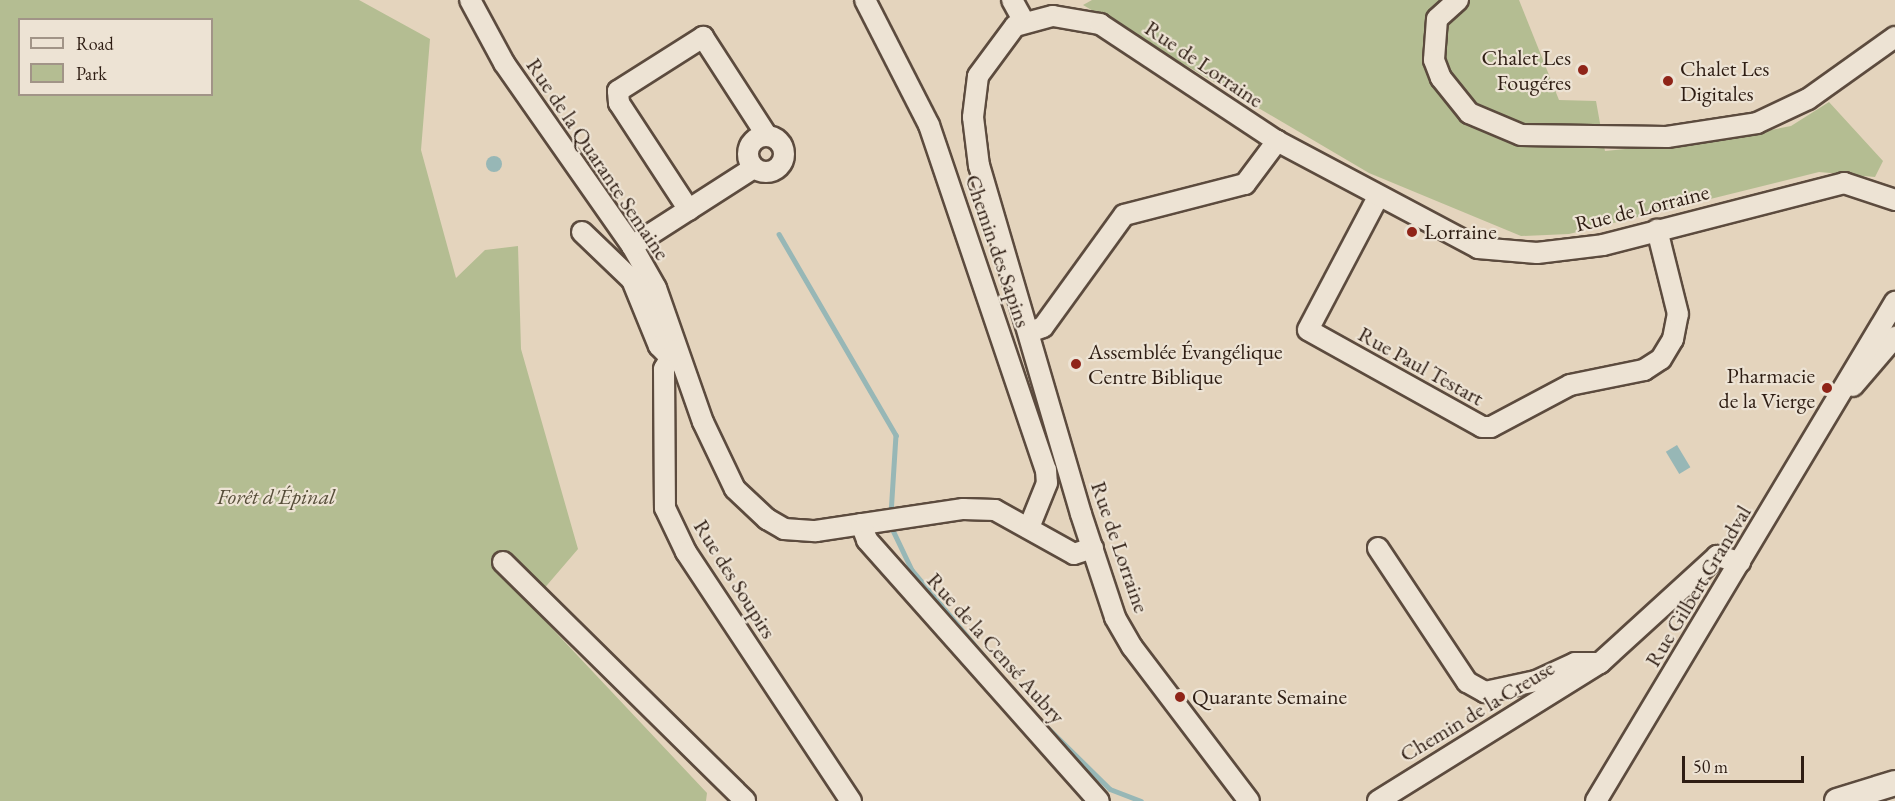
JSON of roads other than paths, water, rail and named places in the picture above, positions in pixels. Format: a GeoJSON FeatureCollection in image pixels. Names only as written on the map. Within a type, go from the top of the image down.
{"type":"FeatureCollection","features":[{"type":"Feature","properties":{"kind":"street","name":"Rue de la Quarante Semaine"},"geometry":{"type":"LineString","coordinates":[[470,0],[504,63],[632,246],[656,288],[672,353]]}},
{"type":"Feature","properties":{"kind":"street","name":"Chemin des Sapins"},"geometry":{"type":"LineString","coordinates":[[865,0],[929,125],[1046,470],[1047,483],[1030,525]]}},
{"type":"Feature","properties":{"kind":"street"},"geometry":{"type":"LineString","coordinates":[[1458,0],[1437,20],[1434,60],[1441,78],[1469,113],[1521,135],[1667,137],[1757,123],[1808,99],[1895,37]]}},
{"type":"Feature","properties":{"kind":"street","name":"Rue de Lorraine"},"geometry":{"type":"LineString","coordinates":[[1249,801],[1132,647],[1115,617],[979,166],[972,117],[983,67],[1018,7],[1100,24],[1277,141],[1378,197],[1478,248],[1506,253],[1603,245],[1844,183],[1895,200]]}},
{"type":"Feature","properties":{"kind":"street"},"geometry":{"type":"LineString","coordinates":[[689,210],[619,103],[618,91],[703,37],[765,133],[774,135],[785,155],[764,174],[752,170]]}},
{"type":"Feature","properties":{"kind":"street"},"geometry":{"type":"LineString","coordinates":[[752,170],[748,156],[765,133]]}},
{"type":"Feature","properties":{"kind":"street"},"geometry":{"type":"LineString","coordinates":[[1030,332],[1044,327],[1124,215],[1245,184],[1277,141]]}},
{"type":"Feature","properties":{"kind":"street"},"geometry":{"type":"LineString","coordinates":[[632,246],[752,170]]}},
{"type":"Feature","properties":{"kind":"street","name":"Rue Paul Testart"},"geometry":{"type":"LineString","coordinates":[[1378,197],[1308,330],[1482,427],[1570,385],[1644,370],[1661,359],[1673,339],[1678,315],[1657,230]]}},
{"type":"Feature","properties":{"kind":"street"},"geometry":{"type":"LineString","coordinates":[[582,232],[632,280],[659,346],[672,353],[735,489],[784,529],[861,524],[963,509],[995,510],[1030,525],[1074,554],[1093,548]]}},
{"type":"Feature","properties":{"kind":"street","name":"Rue Gilbert Grandval"},"geometry":{"type":"LineString","coordinates":[[1596,801],[1842,396],[1895,302]]}},
{"type":"Feature","properties":{"kind":"street","name":"Rue Gilbert Grandval"},"geometry":{"type":"LineString","coordinates":[[1842,396],[1895,337]]}},
{"type":"Feature","properties":{"kind":"street","name":"Rue des Soupirs"},"geometry":{"type":"LineString","coordinates":[[672,353],[664,369],[665,508],[686,552],[851,801]]}},
{"type":"Feature","properties":{"kind":"street","name":"Rue de la Censé Aubry"},"geometry":{"type":"LineString","coordinates":[[861,524],[867,540],[1099,801]]}},
{"type":"Feature","properties":{"kind":"street","name":"Chemin de la Creuse"},"geometry":{"type":"LineString","coordinates":[[1378,548],[1477,690],[1508,689],[1575,663],[1600,663]]}},
{"type":"Feature","properties":{"kind":"street","name":"Chemin de la Creuse"},"geometry":{"type":"LineString","coordinates":[[1378,801],[1600,663],[1717,556],[1740,562]]}},
{"type":"Feature","properties":{"kind":"street"},"geometry":{"type":"LineString","coordinates":[[503,562],[745,801]]}},
{"type":"Feature","properties":{"kind":"street"},"geometry":{"type":"LineString","coordinates":[[1837,801],[1895,783]]}},
{"type":"Feature","properties":{"kind":"water"},"geometry":{"type":"Polygon","coordinates":[[[491,156],[497,156],[502,164],[500,170],[491,172],[486,167],[486,161],[491,156]]]}},
{"type":"Feature","properties":{"kind":"water"},"geometry":{"type":"Polygon","coordinates":[[[1677,445],[1690,467],[1679,474],[1666,452],[1677,445]]]}},
{"type":"Feature","properties":{"kind":"waterway"},"geometry":{"type":"LineString","coordinates":[[779,234],[896,435],[891,515]]}},
{"type":"Feature","properties":{"kind":"waterway"},"geometry":{"type":"LineString","coordinates":[[891,526],[912,570],[1015,693]]}},
{"type":"Feature","properties":{"kind":"waterway"},"geometry":{"type":"LineString","coordinates":[[1035,715],[1110,789],[1141,801]]}},
{"type":"Feature","properties":{"kind":"place","name":"Chalet Les Fougéres"},"geometry":{"type":"Point","coordinates":[1583,70]}},
{"type":"Feature","properties":{"kind":"place","name":"Chalet Les Digitales"},"geometry":{"type":"Point","coordinates":[1668,81]}},
{"type":"Feature","properties":{"kind":"place","name":"Lorraine"},"geometry":{"type":"Point","coordinates":[1412,232]}},
{"type":"Feature","properties":{"kind":"place","name":"Assemblée Évangélique Centre Biblique"},"geometry":{"type":"Point","coordinates":[1076,364]}},
{"type":"Feature","properties":{"kind":"place","name":"Pharmacie de la Vierge"},"geometry":{"type":"Point","coordinates":[1827,388]}},
{"type":"Feature","properties":{"kind":"place","name":"Quarante Semaine"},"geometry":{"type":"Point","coordinates":[1180,697]}},
{"type":"Feature","properties":{"kind":"park label","name":"Forêt d'Épinal"},"geometry":{"type":"Point","coordinates":[276,497]}}]}
